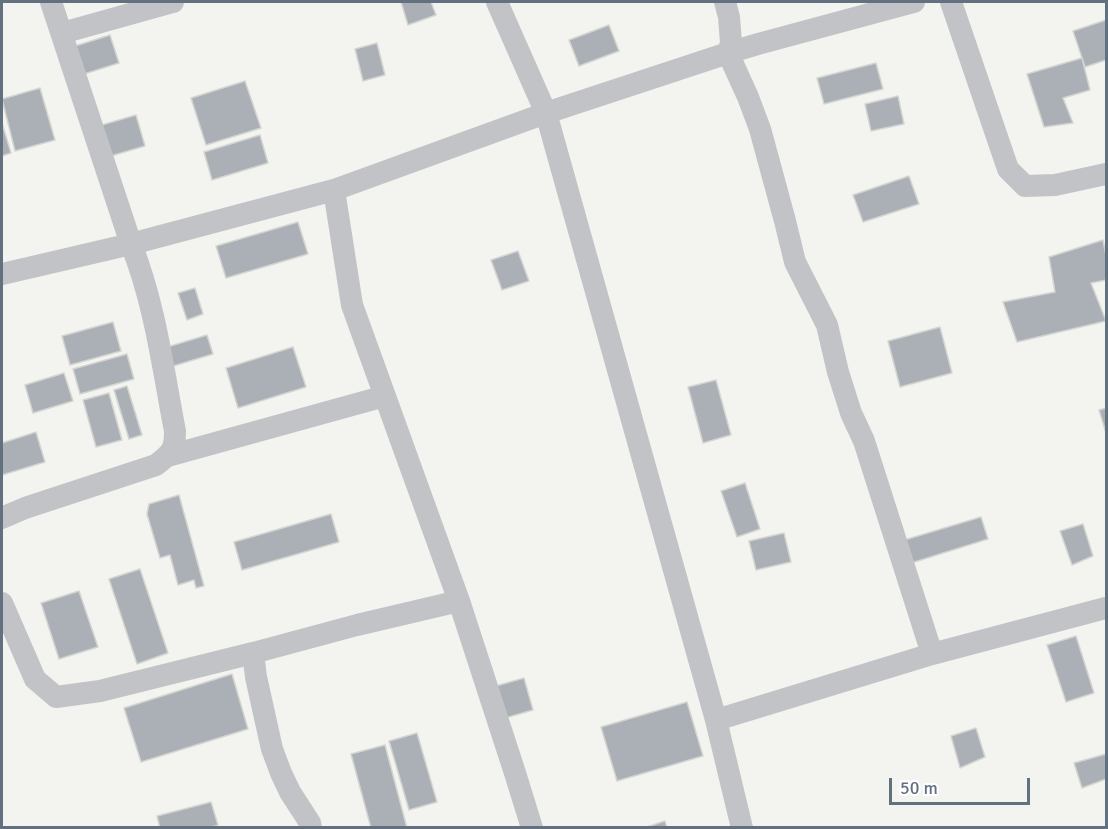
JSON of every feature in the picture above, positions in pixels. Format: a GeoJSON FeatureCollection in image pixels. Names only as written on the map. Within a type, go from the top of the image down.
{"type":"FeatureCollection","features":[{"type":"Feature","properties":{"kind":"street"},"geometry":{"type":"LineString","coordinates":[[2,518],[25,508],[156,465],[168,456],[175,446],[175,431],[142,271],[51,2]]}},
{"type":"Feature","properties":{"kind":"street"},"geometry":{"type":"LineString","coordinates":[[62,33],[173,2]]}},
{"type":"Feature","properties":{"kind":"street"},"geometry":{"type":"LineString","coordinates":[[497,2],[546,113],[716,720],[742,828]]}},
{"type":"Feature","properties":{"kind":"street"},"geometry":{"type":"LineString","coordinates":[[725,2],[731,43],[728,53],[760,129],[795,262],[826,325],[851,413],[864,441],[932,654]]}},
{"type":"Feature","properties":{"kind":"street"},"geometry":{"type":"LineString","coordinates":[[2,274],[131,244],[334,190],[546,113],[728,53],[914,2]]}},
{"type":"Feature","properties":{"kind":"street"},"geometry":{"type":"LineString","coordinates":[[951,2],[1008,169],[1025,186],[1055,185],[1107,174]]}},
{"type":"Feature","properties":{"kind":"street"},"geometry":{"type":"LineString","coordinates":[[334,190],[352,305],[459,601],[532,828]]}},
{"type":"Feature","properties":{"kind":"street"},"geometry":{"type":"LineString","coordinates":[[168,456],[385,396]]}},
{"type":"Feature","properties":{"kind":"street"},"geometry":{"type":"LineString","coordinates":[[2,603],[35,679],[56,697],[100,691],[459,601]]}},
{"type":"Feature","properties":{"kind":"street"},"geometry":{"type":"LineString","coordinates":[[716,720],[932,654],[1107,608]]}},
{"type":"Feature","properties":{"kind":"street"},"geometry":{"type":"LineString","coordinates":[[253,653],[272,749],[280,773],[312,828]]}},
{"type":"Feature","properties":{"kind":"building"},"geometry":{"type":"Polygon","coordinates":[[[401,2],[431,2],[436,15],[408,25],[401,2]]]}},
{"type":"Feature","properties":{"kind":"building"},"geometry":{"type":"Polygon","coordinates":[[[1106,20],[1106,60],[1085,67],[1073,31],[1106,20]]]}},
{"type":"Feature","properties":{"kind":"building"},"geometry":{"type":"Polygon","coordinates":[[[609,25],[619,51],[579,66],[569,40],[609,25]]]}},
{"type":"Feature","properties":{"kind":"building"},"geometry":{"type":"Polygon","coordinates":[[[110,35],[119,63],[81,75],[72,47],[110,35]]]}},
{"type":"Feature","properties":{"kind":"building"},"geometry":{"type":"Polygon","coordinates":[[[377,43],[385,75],[363,81],[355,49],[377,43]]]}},
{"type":"Feature","properties":{"kind":"building"},"geometry":{"type":"Polygon","coordinates":[[[1082,58],[1090,90],[1063,98],[1073,123],[1044,127],[1027,74],[1082,58]]]}},
{"type":"Feature","properties":{"kind":"building"},"geometry":{"type":"Polygon","coordinates":[[[876,63],[883,89],[824,104],[817,78],[876,63]]]}},
{"type":"Feature","properties":{"kind":"building"},"geometry":{"type":"Polygon","coordinates":[[[245,81],[261,128],[206,145],[191,98],[245,81]]]}},
{"type":"Feature","properties":{"kind":"building"},"geometry":{"type":"Polygon","coordinates":[[[40,88],[55,140],[15,151],[2,99],[40,88]]]}},
{"type":"Feature","properties":{"kind":"building"},"geometry":{"type":"Polygon","coordinates":[[[898,96],[904,124],[871,131],[865,104],[898,96]]]}},
{"type":"Feature","properties":{"kind":"building"},"geometry":{"type":"Polygon","coordinates":[[[136,115],[145,146],[104,158],[95,127],[136,115]]]}},
{"type":"Feature","properties":{"kind":"building"},"geometry":{"type":"Polygon","coordinates":[[[2,123],[11,153],[2,156],[2,123]]]}},
{"type":"Feature","properties":{"kind":"building"},"geometry":{"type":"Polygon","coordinates":[[[260,135],[268,163],[212,180],[204,152],[260,135]]]}},
{"type":"Feature","properties":{"kind":"building"},"geometry":{"type":"Polygon","coordinates":[[[909,176],[919,204],[863,222],[853,195],[909,176]]]}},
{"type":"Feature","properties":{"kind":"building"},"geometry":{"type":"Polygon","coordinates":[[[298,222],[308,254],[226,278],[216,246],[298,222]]]}},
{"type":"Feature","properties":{"kind":"building"},"geometry":{"type":"Polygon","coordinates":[[[1103,240],[1106,255],[1106,280],[1091,283],[1106,321],[1017,342],[1003,302],[1055,292],[1049,257],[1103,240]]]}},
{"type":"Feature","properties":{"kind":"building"},"geometry":{"type":"Polygon","coordinates":[[[518,251],[529,281],[502,290],[491,260],[518,251]]]}},
{"type":"Feature","properties":{"kind":"building"},"geometry":{"type":"Polygon","coordinates":[[[195,288],[203,314],[187,320],[178,293],[195,288]]]}},
{"type":"Feature","properties":{"kind":"building"},"geometry":{"type":"Polygon","coordinates":[[[113,322],[121,351],[70,365],[62,336],[113,322]]]}},
{"type":"Feature","properties":{"kind":"building"},"geometry":{"type":"Polygon","coordinates":[[[940,327],[952,373],[900,387],[888,341],[940,327]]]}},
{"type":"Feature","properties":{"kind":"building"},"geometry":{"type":"Polygon","coordinates":[[[207,335],[213,354],[170,367],[164,348],[207,335]]]}},
{"type":"Feature","properties":{"kind":"building"},"geometry":{"type":"Polygon","coordinates":[[[293,347],[306,387],[238,408],[226,368],[293,347]]]}},
{"type":"Feature","properties":{"kind":"building"},"geometry":{"type":"Polygon","coordinates":[[[127,354],[134,379],[80,394],[73,369],[127,354]]]}},
{"type":"Feature","properties":{"kind":"building"},"geometry":{"type":"Polygon","coordinates":[[[64,373],[73,401],[33,413],[25,385],[64,373]]]}},
{"type":"Feature","properties":{"kind":"building"},"geometry":{"type":"Polygon","coordinates":[[[716,380],[731,435],[703,443],[688,387],[716,380]]]}},
{"type":"Feature","properties":{"kind":"building"},"geometry":{"type":"Polygon","coordinates":[[[127,386],[142,435],[129,439],[114,390],[127,386]]]}},
{"type":"Feature","properties":{"kind":"building"},"geometry":{"type":"Polygon","coordinates":[[[109,393],[122,440],[96,447],[83,400],[109,393]]]}},
{"type":"Feature","properties":{"kind":"building"},"geometry":{"type":"Polygon","coordinates":[[[1106,408],[1106,433],[1099,410],[1106,408]]]}},
{"type":"Feature","properties":{"kind":"building"},"geometry":{"type":"Polygon","coordinates":[[[36,432],[45,462],[2,475],[2,443],[36,432]]]}},
{"type":"Feature","properties":{"kind":"building"},"geometry":{"type":"Polygon","coordinates":[[[745,483],[760,529],[737,537],[721,491],[745,483]]]}},
{"type":"Feature","properties":{"kind":"building"},"geometry":{"type":"Polygon","coordinates":[[[179,495],[204,586],[196,588],[194,580],[178,585],[170,555],[160,558],[147,514],[149,504],[179,495]]]}},
{"type":"Feature","properties":{"kind":"building"},"geometry":{"type":"Polygon","coordinates":[[[331,514],[339,542],[242,570],[234,542],[331,514]]]}},
{"type":"Feature","properties":{"kind":"building"},"geometry":{"type":"Polygon","coordinates":[[[981,517],[988,539],[908,564],[901,541],[981,517]]]}},
{"type":"Feature","properties":{"kind":"building"},"geometry":{"type":"Polygon","coordinates":[[[1083,524],[1093,556],[1072,565],[1060,531],[1083,524]]]}},
{"type":"Feature","properties":{"kind":"building"},"geometry":{"type":"Polygon","coordinates":[[[784,533],[791,562],[756,570],[749,541],[784,533]]]}},
{"type":"Feature","properties":{"kind":"building"},"geometry":{"type":"Polygon","coordinates":[[[140,569],[168,653],[137,664],[109,579],[140,569]]]}},
{"type":"Feature","properties":{"kind":"building"},"geometry":{"type":"Polygon","coordinates":[[[79,591],[98,647],[59,659],[41,603],[79,591]]]}},
{"type":"Feature","properties":{"kind":"building"},"geometry":{"type":"Polygon","coordinates":[[[1076,636],[1094,693],[1066,702],[1047,645],[1076,636]]]}},
{"type":"Feature","properties":{"kind":"building"},"geometry":{"type":"Polygon","coordinates":[[[232,674],[248,729],[141,762],[124,708],[232,674]]]}},
{"type":"Feature","properties":{"kind":"building"},"geometry":{"type":"Polygon","coordinates":[[[524,678],[533,710],[505,718],[496,686],[524,678]]]}},
{"type":"Feature","properties":{"kind":"building"},"geometry":{"type":"Polygon","coordinates":[[[687,702],[703,756],[617,781],[601,727],[687,702]]]}},
{"type":"Feature","properties":{"kind":"building"},"geometry":{"type":"Polygon","coordinates":[[[976,728],[985,757],[960,768],[951,736],[976,728]]]}},
{"type":"Feature","properties":{"kind":"building"},"geometry":{"type":"Polygon","coordinates":[[[417,733],[437,802],[409,810],[389,741],[417,733]]]}},
{"type":"Feature","properties":{"kind":"building"},"geometry":{"type":"Polygon","coordinates":[[[385,745],[407,828],[371,828],[351,754],[385,745]]]}},
{"type":"Feature","properties":{"kind":"building"},"geometry":{"type":"Polygon","coordinates":[[[1106,754],[1106,779],[1082,788],[1074,763],[1106,754]]]}},
{"type":"Feature","properties":{"kind":"building"},"geometry":{"type":"Polygon","coordinates":[[[211,802],[218,825],[209,828],[160,828],[157,816],[211,802]]]}},
{"type":"Feature","properties":{"kind":"building"},"geometry":{"type":"Polygon","coordinates":[[[665,821],[667,828],[644,828],[665,821]]]}}]}
